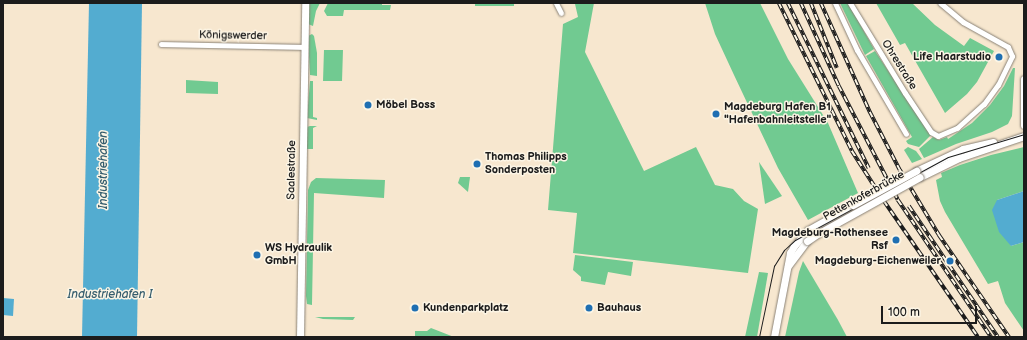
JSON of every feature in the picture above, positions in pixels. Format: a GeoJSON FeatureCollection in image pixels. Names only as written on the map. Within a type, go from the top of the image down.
{"type":"FeatureCollection","features":[{"type":"Feature","properties":{"kind":"main road","name":"Saalestraße"},"geometry":{"type":"LineString","coordinates":[[300,337],[305,3]]}},
{"type":"Feature","properties":{"kind":"main road"},"geometry":{"type":"LineString","coordinates":[[1024,79],[1024,125]]}},
{"type":"Feature","properties":{"kind":"main road"},"geometry":{"type":"LineString","coordinates":[[1006,141],[1024,136]]}},
{"type":"Feature","properties":{"kind":"main road","name":"Pettenkoferbrücke"},"geometry":{"type":"LineString","coordinates":[[787,267],[790,253],[796,242],[815,226],[916,171],[963,149],[976,145],[1006,141]]}},
{"type":"Feature","properties":{"kind":"main road","name":"Pettenkoferbrücke"},"geometry":{"type":"LineString","coordinates":[[787,267],[807,241],[819,233],[920,177],[953,161],[1006,141]]}},
{"type":"Feature","properties":{"kind":"main road"},"geometry":{"type":"LineString","coordinates":[[774,337],[787,267]]}},
{"type":"Feature","properties":{"kind":"street"},"geometry":{"type":"LineString","coordinates":[[556,3],[561,13]]}},
{"type":"Feature","properties":{"kind":"street"},"geometry":{"type":"LineString","coordinates":[[835,3],[857,50],[906,134]]}},
{"type":"Feature","properties":{"kind":"street","name":"Ohrestraße"},"geometry":{"type":"LineString","coordinates":[[850,3],[882,58],[934,135],[940,136],[949,133],[976,113],[995,90],[1010,62],[1012,54],[1009,48],[963,22],[940,3]]}},
{"type":"Feature","properties":{"kind":"street","name":"Königswerder"},"geometry":{"type":"LineString","coordinates":[[161,44],[304,47]]}},
{"type":"Feature","properties":{"kind":"green space"},"geometry":{"type":"Polygon","coordinates":[[[309,3],[320,3],[316,11],[313,26],[308,24],[309,3]]]}},
{"type":"Feature","properties":{"kind":"green space"},"geometry":{"type":"Polygon","coordinates":[[[328,3],[382,3],[382,5],[391,5],[390,10],[344,10],[343,16],[327,16],[324,11],[328,3]]]}},
{"type":"Feature","properties":{"kind":"green space"},"geometry":{"type":"Polygon","coordinates":[[[475,3],[514,3],[514,6],[475,6],[475,3]]]}},
{"type":"Feature","properties":{"kind":"green space"},"geometry":{"type":"Polygon","coordinates":[[[569,3],[594,3],[585,52],[644,171],[696,147],[715,185],[733,189],[744,201],[758,209],[748,273],[573,253],[577,213],[548,210],[563,24],[578,17],[575,4],[569,3]]]}},
{"type":"Feature","properties":{"kind":"green space"},"geometry":{"type":"Polygon","coordinates":[[[705,3],[760,3],[788,59],[828,123],[858,193],[808,220],[778,168],[715,34],[705,3]]]}},
{"type":"Feature","properties":{"kind":"green space"},"geometry":{"type":"Polygon","coordinates":[[[840,3],[848,3],[874,49],[865,55],[840,3]]]}},
{"type":"Feature","properties":{"kind":"green space"},"geometry":{"type":"Polygon","coordinates":[[[876,3],[912,3],[935,25],[964,46],[970,38],[994,51],[977,82],[967,94],[945,113],[905,43],[900,45],[876,3]]]}},
{"type":"Feature","properties":{"kind":"green space"},"geometry":{"type":"Polygon","coordinates":[[[312,34],[314,36],[317,53],[317,76],[310,75],[308,36],[312,34]]]}},
{"type":"Feature","properties":{"kind":"green space"},"geometry":{"type":"Polygon","coordinates":[[[324,50],[343,50],[342,81],[323,81],[324,50]]]}},
{"type":"Feature","properties":{"kind":"green space"},"geometry":{"type":"Polygon","coordinates":[[[875,51],[931,135],[919,147],[908,144],[906,141],[912,137],[866,56],[875,51]]]}},
{"type":"Feature","properties":{"kind":"green space"},"geometry":{"type":"Polygon","coordinates":[[[1013,68],[1015,68],[1012,116],[1008,124],[992,132],[956,144],[924,158],[919,149],[933,137],[939,140],[947,137],[948,139],[972,123],[990,105],[1004,86],[1013,68]]]}},
{"type":"Feature","properties":{"kind":"green space"},"geometry":{"type":"Polygon","coordinates":[[[186,80],[218,82],[218,94],[186,93],[186,80]]]}},
{"type":"Feature","properties":{"kind":"green space"},"geometry":{"type":"Polygon","coordinates":[[[310,81],[313,81],[313,117],[317,118],[317,120],[307,118],[310,81]]]}},
{"type":"Feature","properties":{"kind":"green space"},"geometry":{"type":"Polygon","coordinates":[[[317,126],[313,128],[313,149],[307,149],[307,127],[317,126]]]}},
{"type":"Feature","properties":{"kind":"green space"},"geometry":{"type":"Polygon","coordinates":[[[908,147],[916,151],[922,159],[912,163],[904,150],[908,147]]]}},
{"type":"Feature","properties":{"kind":"green space"},"geometry":{"type":"Polygon","coordinates":[[[1024,147],[1024,191],[997,200],[1011,246],[1024,242],[1024,331],[1005,303],[998,281],[988,284],[945,212],[940,201],[936,180],[942,177],[941,173],[960,165],[991,155],[1024,147]]]}},
{"type":"Feature","properties":{"kind":"green space"},"geometry":{"type":"Polygon","coordinates":[[[759,162],[782,196],[765,204],[759,162]]]}},
{"type":"Feature","properties":{"kind":"green space"},"geometry":{"type":"Polygon","coordinates":[[[460,177],[470,177],[468,192],[458,183],[460,177]]]}},
{"type":"Feature","properties":{"kind":"green space"},"geometry":{"type":"Polygon","coordinates":[[[316,178],[385,180],[384,198],[314,193],[312,305],[307,304],[306,296],[308,190],[311,182],[316,178]]]}},
{"type":"Feature","properties":{"kind":"green space"},"geometry":{"type":"Polygon","coordinates":[[[575,255],[633,262],[631,276],[608,272],[605,285],[581,281],[581,277],[573,270],[575,255]]]}},
{"type":"Feature","properties":{"kind":"green space"},"geometry":{"type":"Polygon","coordinates":[[[803,261],[847,337],[785,337],[799,272],[803,261]]]}},
{"type":"Feature","properties":{"kind":"green space"},"geometry":{"type":"Polygon","coordinates":[[[759,272],[768,273],[757,337],[745,337],[759,272]]]}},
{"type":"Feature","properties":{"kind":"green space"},"geometry":{"type":"Polygon","coordinates":[[[315,317],[355,317],[353,320],[323,319],[315,317]]]}},
{"type":"Feature","properties":{"kind":"green space"},"geometry":{"type":"Polygon","coordinates":[[[431,328],[454,337],[415,337],[415,331],[427,331],[431,328]]]}},
{"type":"Feature","properties":{"kind":"water","name":"Industriehafen I"},"geometry":{"type":"Polygon","coordinates":[[[89,3],[142,3],[137,337],[82,337],[89,3]]]}},
{"type":"Feature","properties":{"kind":"water"},"geometry":{"type":"Polygon","coordinates":[[[1024,191],[1024,242],[1011,246],[999,232],[992,210],[997,200],[1024,191]]]}},
{"type":"Feature","properties":{"kind":"water"},"geometry":{"type":"Polygon","coordinates":[[[3,298],[14,299],[13,316],[3,315],[3,298]]]}},
{"type":"Feature","properties":{"kind":"tram line"},"geometry":{"type":"LineString","coordinates":[[759,337],[774,266],[784,250],[795,240],[948,157],[1024,134]]}},
{"type":"Feature","properties":{"kind":"railway"},"geometry":{"type":"LineString","coordinates":[[779,3],[852,151],[884,201],[978,337]]}},
{"type":"Feature","properties":{"kind":"railway"},"geometry":{"type":"LineString","coordinates":[[788,3],[869,168]]}},
{"type":"Feature","properties":{"kind":"railway"},"geometry":{"type":"LineString","coordinates":[[801,3],[839,86],[898,200],[991,337]]}},
{"type":"Feature","properties":{"kind":"railway"},"geometry":{"type":"LineString","coordinates":[[811,3],[837,68]]}},
{"type":"Feature","properties":{"kind":"railway"},"geometry":{"type":"LineString","coordinates":[[821,3],[870,112],[900,170],[939,235],[1009,337]]}},
{"type":"Feature","properties":{"kind":"railway"},"geometry":{"type":"LineString","coordinates":[[909,206],[998,337]]}},
{"type":"Feature","properties":{"kind":"place","name":"Life Haarstudio"},"geometry":{"type":"Point","coordinates":[999,57]}},
{"type":"Feature","properties":{"kind":"place","name":"Möbel Boss"},"geometry":{"type":"Point","coordinates":[368,105]}},
{"type":"Feature","properties":{"kind":"place","name":"Magdeburg Hafen B1 \"Hafenbahnleitstelle\""},"geometry":{"type":"Point","coordinates":[716,114]}},
{"type":"Feature","properties":{"kind":"place","name":"Thomas Philipps Sonderposten"},"geometry":{"type":"Point","coordinates":[477,164]}},
{"type":"Feature","properties":{"kind":"place","name":"Magdeburg-Rothensee Rsf"},"geometry":{"type":"Point","coordinates":[896,240]}},
{"type":"Feature","properties":{"kind":"place","name":"WS Hydraulik GmbH"},"geometry":{"type":"Point","coordinates":[257,255]}},
{"type":"Feature","properties":{"kind":"place","name":"Magdeburg-Eichenweiler"},"geometry":{"type":"Point","coordinates":[950,261]}},
{"type":"Feature","properties":{"kind":"place","name":"Kundenparkplatz"},"geometry":{"type":"Point","coordinates":[415,308]}},
{"type":"Feature","properties":{"kind":"place","name":"Bauhaus"},"geometry":{"type":"Point","coordinates":[589,308]}},
{"type":"Feature","properties":{"kind":"water label","name":"Industriehafen"},"geometry":{"type":"Point","coordinates":[104,170]}}]}
